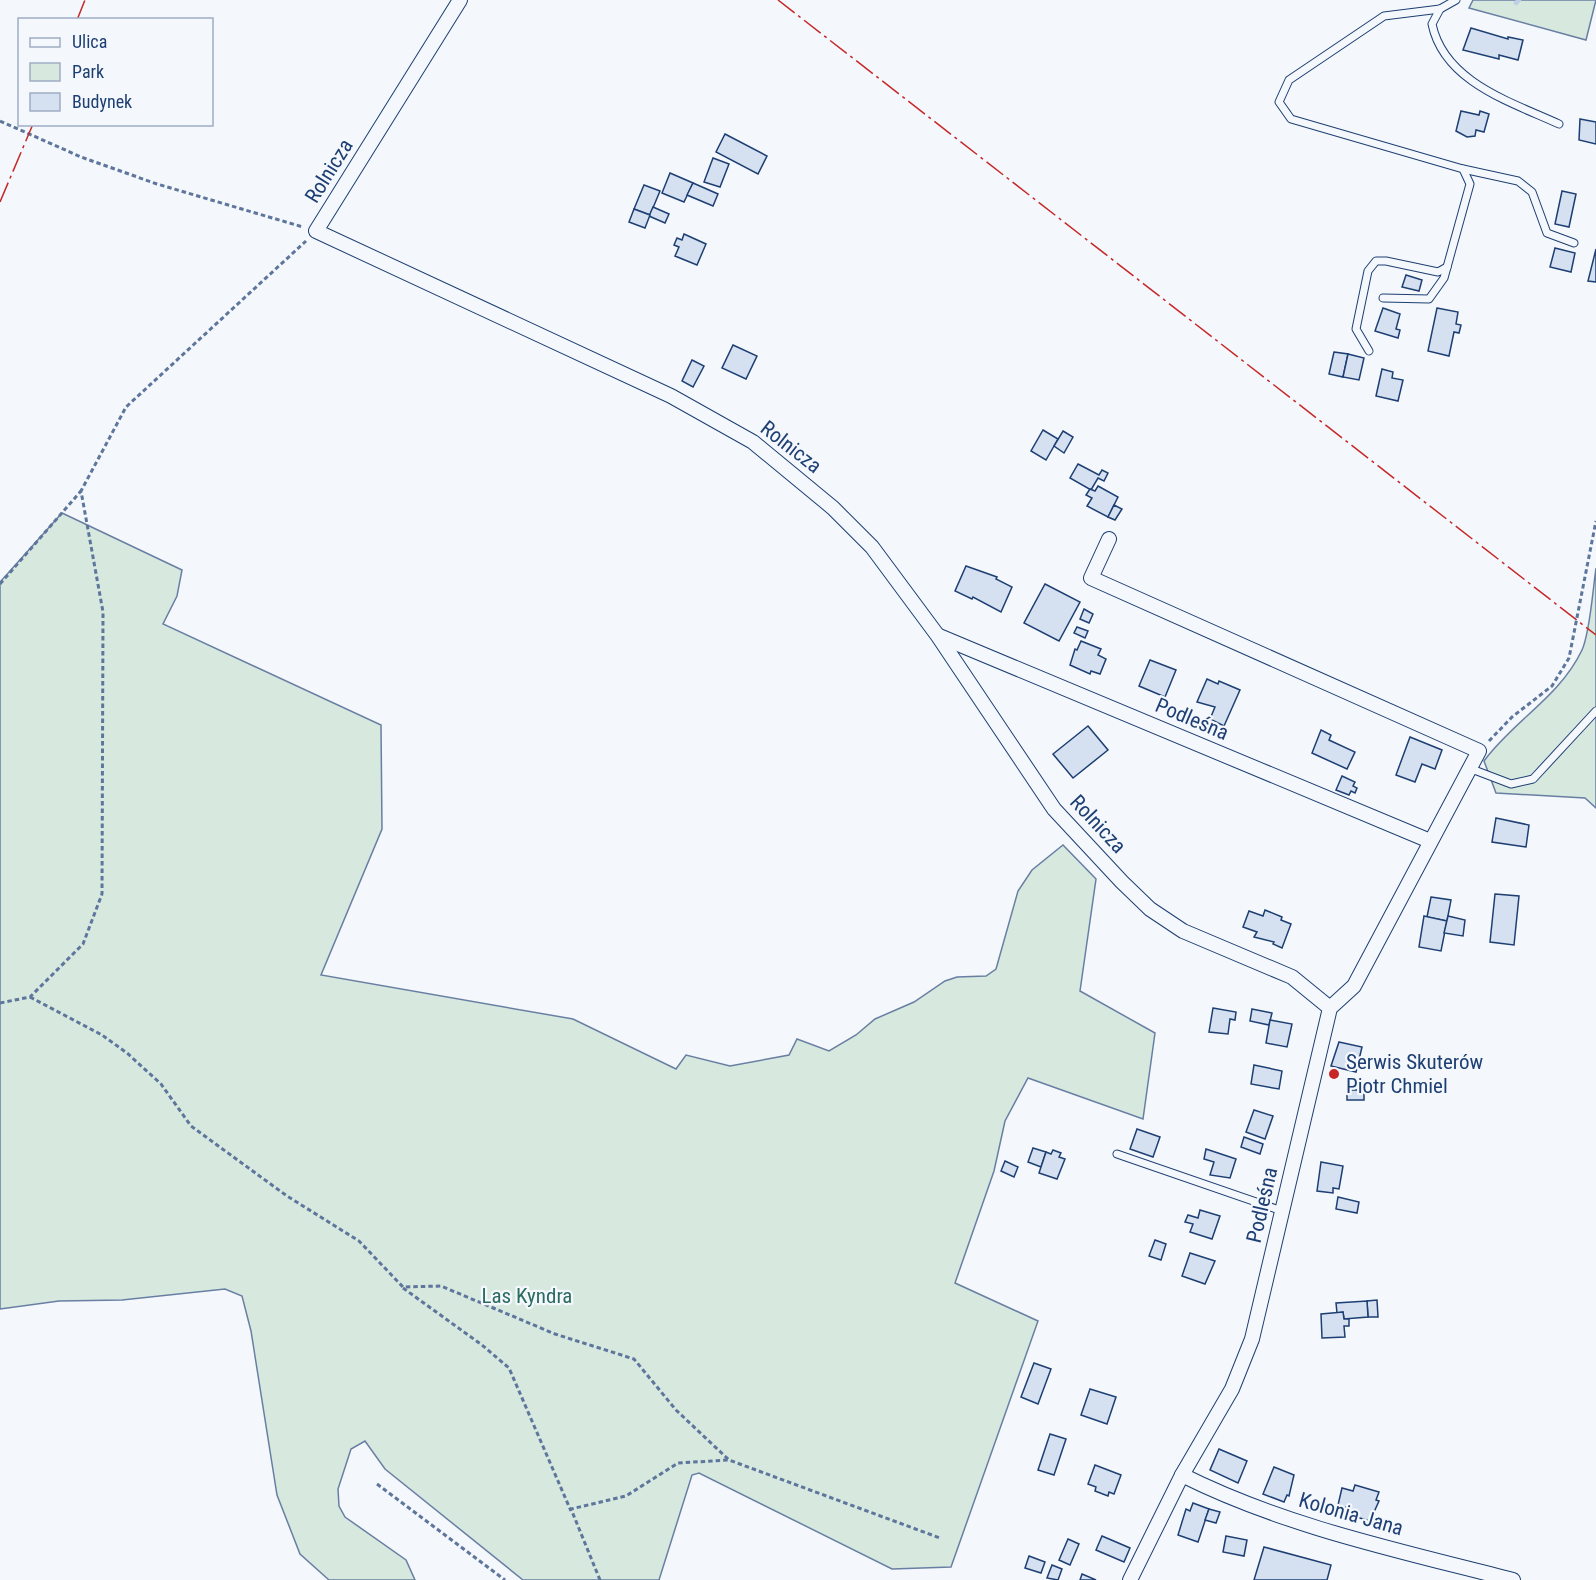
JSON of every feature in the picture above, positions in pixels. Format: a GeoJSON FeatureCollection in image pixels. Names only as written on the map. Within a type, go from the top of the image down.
{"type":"FeatureCollection","features":[{"type":"Feature","properties":{"kind":"street","name":"Rolnicza"},"geometry":{"type":"LineString","coordinates":[[460,0],[316,231],[671,396],[753,442],[833,508],[872,547],[938,636],[1054,809],[1150,909],[1183,930],[1292,977],[1330,1008]]}},
{"type":"Feature","properties":{"kind":"street"},"geometry":{"type":"LineString","coordinates":[[1108,539],[1091,578],[1479,751],[1354,986],[1330,1008]]}},
{"type":"Feature","properties":{"kind":"street","name":"Podleśna"},"geometry":{"type":"LineString","coordinates":[[938,636],[1430,841]]}},
{"type":"Feature","properties":{"kind":"street","name":"Podleśna"},"geometry":{"type":"LineString","coordinates":[[1130,1580],[1182,1476],[1232,1389],[1252,1339],[1330,1008]]}},
{"type":"Feature","properties":{"kind":"street","name":"Kolonia Jana"},"geometry":{"type":"LineString","coordinates":[[1182,1476],[1232,1499],[1309,1525],[1513,1580]]}},
{"type":"Feature","properties":{"kind":"lane"},"geometry":{"type":"LineString","coordinates":[[1456,0],[1440,9],[1384,16],[1289,80],[1279,102],[1292,119],[1463,169],[1518,181],[1532,192],[1547,233],[1574,243]]}},
{"type":"Feature","properties":{"kind":"lane"},"geometry":{"type":"LineString","coordinates":[[1440,9],[1432,24],[1436,42],[1456,69],[1494,94],[1559,124]]}},
{"type":"Feature","properties":{"kind":"lane"},"geometry":{"type":"LineString","coordinates":[[1383,298],[1429,299],[1444,279],[1470,184],[1463,169]]}},
{"type":"Feature","properties":{"kind":"lane"},"geometry":{"type":"LineString","coordinates":[[1370,351],[1356,329],[1368,271],[1376,261],[1438,272],[1447,267]]}},
{"type":"Feature","properties":{"kind":"lane"},"geometry":{"type":"LineString","coordinates":[[1469,768],[1511,784],[1533,779],[1596,711]]}},
{"type":"Feature","properties":{"kind":"lane"},"geometry":{"type":"LineString","coordinates":[[1117,1154],[1282,1211]]}},
{"type":"Feature","properties":{"kind":"path"},"geometry":{"type":"LineString","coordinates":[[0,121],[81,157],[157,184],[316,231]]}},
{"type":"Feature","properties":{"kind":"path"},"geometry":{"type":"LineString","coordinates":[[0,584],[81,491],[126,407],[316,231]]}},
{"type":"Feature","properties":{"kind":"path"},"geometry":{"type":"LineString","coordinates":[[0,1003],[30,997],[83,944],[102,894],[103,612],[81,491]]}},
{"type":"Feature","properties":{"kind":"path"},"geometry":{"type":"LineString","coordinates":[[1479,751],[1512,717],[1552,686],[1569,658],[1596,521]]}},
{"type":"Feature","properties":{"kind":"path"},"geometry":{"type":"LineString","coordinates":[[30,997],[102,1035],[127,1053],[161,1084],[191,1126],[287,1196],[359,1241],[403,1287],[482,1345],[508,1368],[600,1580]]}},
{"type":"Feature","properties":{"kind":"path"},"geometry":{"type":"LineString","coordinates":[[403,1287],[441,1286],[555,1334],[634,1359],[676,1410],[729,1460],[940,1538]]}},
{"type":"Feature","properties":{"kind":"path"},"geometry":{"type":"LineString","coordinates":[[571,1511],[626,1496],[678,1463],[729,1460]]}},
{"type":"Feature","properties":{"kind":"path"},"geometry":{"type":"LineString","coordinates":[[377,1484],[505,1580]]}},
{"type":"Feature","properties":{"kind":"green space"},"geometry":{"type":"Polygon","coordinates":[[[1473,0],[1596,0],[1586,40],[1469,8],[1473,0]]]}},
{"type":"Feature","properties":{"kind":"green space","name":"Las Kyndra"},"geometry":{"type":"Polygon","coordinates":[[[62,513],[182,570],[177,596],[163,624],[381,725],[382,829],[321,975],[573,1019],[676,1069],[686,1055],[730,1066],[789,1055],[797,1039],[829,1051],[856,1035],[875,1019],[914,1002],[945,981],[957,977],[986,976],[996,969],[1018,891],[1032,870],[1063,845],[1096,879],[1080,991],[1155,1033],[1143,1119],[1028,1078],[1005,1121],[994,1171],[955,1283],[1038,1321],[951,1567],[892,1569],[699,1473],[692,1475],[659,1580],[523,1580],[385,1469],[365,1441],[351,1449],[338,1489],[339,1506],[345,1517],[406,1560],[415,1580],[329,1580],[300,1554],[277,1495],[251,1331],[242,1296],[225,1289],[122,1300],[59,1301],[0,1309],[0,582],[62,513]]]}},
{"type":"Feature","properties":{"kind":"green space"},"geometry":{"type":"Polygon","coordinates":[[[1596,568],[1596,808],[1585,798],[1496,793],[1484,761],[1496,746],[1561,682],[1582,650],[1591,610],[1596,568]]]}},
{"type":"Feature","properties":{"kind":"building"},"geometry":{"type":"Polygon","coordinates":[[[1471,28],[1508,39],[1508,37],[1523,40],[1518,60],[1499,55],[1499,59],[1463,50],[1471,28]]]}},
{"type":"Feature","properties":{"kind":"building"},"geometry":{"type":"Polygon","coordinates":[[[1461,111],[1479,115],[1480,111],[1489,114],[1484,132],[1476,130],[1475,136],[1467,137],[1456,131],[1461,111]]]}},
{"type":"Feature","properties":{"kind":"building"},"geometry":{"type":"Polygon","coordinates":[[[1580,119],[1596,122],[1596,144],[1579,140],[1580,119]]]}},
{"type":"Feature","properties":{"kind":"building"},"geometry":{"type":"Polygon","coordinates":[[[725,134],[767,156],[758,174],[716,152],[725,134]]]}},
{"type":"Feature","properties":{"kind":"building"},"geometry":{"type":"Polygon","coordinates":[[[713,158],[729,164],[720,187],[704,182],[713,158]]]}},
{"type":"Feature","properties":{"kind":"building"},"geometry":{"type":"Polygon","coordinates":[[[670,173],[693,183],[684,202],[662,193],[670,173]]]}},
{"type":"Feature","properties":{"kind":"building"},"geometry":{"type":"Polygon","coordinates":[[[693,183],[718,194],[713,206],[687,195],[693,183]]]}},
{"type":"Feature","properties":{"kind":"building"},"geometry":{"type":"Polygon","coordinates":[[[644,185],[660,191],[650,215],[634,209],[644,185]]]}},
{"type":"Feature","properties":{"kind":"building"},"geometry":{"type":"Polygon","coordinates":[[[1562,191],[1576,194],[1569,227],[1555,224],[1562,191]]]}},
{"type":"Feature","properties":{"kind":"building"},"geometry":{"type":"Polygon","coordinates":[[[653,207],[669,214],[665,223],[649,216],[653,207]]]}},
{"type":"Feature","properties":{"kind":"building"},"geometry":{"type":"Polygon","coordinates":[[[634,209],[650,215],[645,228],[629,222],[634,209]]]}},
{"type":"Feature","properties":{"kind":"building"},"geometry":{"type":"Polygon","coordinates":[[[684,234],[706,244],[697,265],[675,256],[679,247],[674,245],[677,238],[682,240],[684,234]]]}},
{"type":"Feature","properties":{"kind":"building"},"geometry":{"type":"Polygon","coordinates":[[[1555,248],[1575,253],[1571,272],[1550,267],[1555,248]]]}},
{"type":"Feature","properties":{"kind":"building"},"geometry":{"type":"Polygon","coordinates":[[[1596,249],[1596,282],[1588,281],[1596,249]]]}},
{"type":"Feature","properties":{"kind":"building"},"geometry":{"type":"Polygon","coordinates":[[[1406,275],[1422,280],[1419,291],[1402,287],[1406,275]]]}},
{"type":"Feature","properties":{"kind":"building"},"geometry":{"type":"Polygon","coordinates":[[[1383,308],[1400,314],[1396,329],[1400,330],[1398,338],[1375,331],[1383,308]]]}},
{"type":"Feature","properties":{"kind":"building"},"geometry":{"type":"Polygon","coordinates":[[[1437,308],[1458,312],[1456,324],[1461,325],[1459,333],[1454,332],[1449,356],[1428,351],[1437,308]]]}},
{"type":"Feature","properties":{"kind":"building"},"geometry":{"type":"Polygon","coordinates":[[[733,345],[757,356],[746,379],[722,368],[733,345]]]}},
{"type":"Feature","properties":{"kind":"building"},"geometry":{"type":"Polygon","coordinates":[[[1334,352],[1348,354],[1343,377],[1329,374],[1334,352]]]}},
{"type":"Feature","properties":{"kind":"building"},"geometry":{"type":"Polygon","coordinates":[[[1348,354],[1364,358],[1359,380],[1343,377],[1348,354]]]}},
{"type":"Feature","properties":{"kind":"building"},"geometry":{"type":"Polygon","coordinates":[[[692,360],[704,366],[693,387],[682,381],[692,360]]]}},
{"type":"Feature","properties":{"kind":"building"},"geometry":{"type":"Polygon","coordinates":[[[1382,369],[1393,372],[1392,378],[1403,380],[1398,401],[1376,396],[1382,369]]]}},
{"type":"Feature","properties":{"kind":"building"},"geometry":{"type":"Polygon","coordinates":[[[1043,430],[1058,439],[1046,460],[1031,451],[1043,430]]]}},
{"type":"Feature","properties":{"kind":"building"},"geometry":{"type":"Polygon","coordinates":[[[1063,431],[1073,437],[1064,453],[1054,446],[1063,431]]]}},
{"type":"Feature","properties":{"kind":"building"},"geometry":{"type":"Polygon","coordinates":[[[1078,464],[1099,475],[1102,470],[1108,473],[1104,481],[1098,478],[1091,490],[1070,478],[1078,464]]]}},
{"type":"Feature","properties":{"kind":"building"},"geometry":{"type":"Polygon","coordinates":[[[1098,486],[1118,497],[1108,517],[1087,506],[1092,498],[1086,495],[1090,489],[1095,491],[1098,486]]]}},
{"type":"Feature","properties":{"kind":"building"},"geometry":{"type":"Polygon","coordinates":[[[1114,505],[1122,509],[1115,520],[1108,517],[1114,505]]]}},
{"type":"Feature","properties":{"kind":"building"},"geometry":{"type":"Polygon","coordinates":[[[966,566],[997,577],[996,579],[1012,587],[1001,612],[973,597],[972,599],[955,591],[966,566]]]}},
{"type":"Feature","properties":{"kind":"building"},"geometry":{"type":"Polygon","coordinates":[[[1045,584],[1080,602],[1059,641],[1024,623],[1045,584]]]}},
{"type":"Feature","properties":{"kind":"building"},"geometry":{"type":"Polygon","coordinates":[[[1084,609],[1093,614],[1089,623],[1080,619],[1084,609]]]}},
{"type":"Feature","properties":{"kind":"building"},"geometry":{"type":"Polygon","coordinates":[[[1077,627],[1088,631],[1085,638],[1074,633],[1077,627]]]}},
{"type":"Feature","properties":{"kind":"building"},"geometry":{"type":"Polygon","coordinates":[[[1081,641],[1101,649],[1098,655],[1106,659],[1100,674],[1091,671],[1090,674],[1070,665],[1075,649],[1077,650],[1081,641]]]}},
{"type":"Feature","properties":{"kind":"building"},"geometry":{"type":"Polygon","coordinates":[[[1150,660],[1176,670],[1165,697],[1139,686],[1150,660]]]}},
{"type":"Feature","properties":{"kind":"building"},"geometry":{"type":"Polygon","coordinates":[[[1207,679],[1218,684],[1219,681],[1240,690],[1224,726],[1210,719],[1215,707],[1197,702],[1207,679]]]}},
{"type":"Feature","properties":{"kind":"building"},"geometry":{"type":"Polygon","coordinates":[[[1088,726],[1108,750],[1073,778],[1053,754],[1088,726]]]}},
{"type":"Feature","properties":{"kind":"building"},"geometry":{"type":"Polygon","coordinates":[[[1321,730],[1331,735],[1329,740],[1355,752],[1347,769],[1312,753],[1321,730]]]}},
{"type":"Feature","properties":{"kind":"building"},"geometry":{"type":"Polygon","coordinates":[[[1410,737],[1442,750],[1435,769],[1422,764],[1415,782],[1396,775],[1410,737]]]}},
{"type":"Feature","properties":{"kind":"building"},"geometry":{"type":"Polygon","coordinates":[[[1342,776],[1355,782],[1353,786],[1357,788],[1355,793],[1351,791],[1349,795],[1336,790],[1342,776]]]}},
{"type":"Feature","properties":{"kind":"building"},"geometry":{"type":"Polygon","coordinates":[[[1496,818],[1529,825],[1526,847],[1492,842],[1496,818]]]}},
{"type":"Feature","properties":{"kind":"building"},"geometry":{"type":"Polygon","coordinates":[[[1495,894],[1519,896],[1514,945],[1490,942],[1495,894]]]}},
{"type":"Feature","properties":{"kind":"building"},"geometry":{"type":"Polygon","coordinates":[[[1431,897],[1451,900],[1447,921],[1427,917],[1431,897]]]}},
{"type":"Feature","properties":{"kind":"building"},"geometry":{"type":"Polygon","coordinates":[[[1265,910],[1282,917],[1281,920],[1291,924],[1282,948],[1273,944],[1274,942],[1254,937],[1257,932],[1243,927],[1249,911],[1263,916],[1265,910]]]}},
{"type":"Feature","properties":{"kind":"building"},"geometry":{"type":"Polygon","coordinates":[[[1424,916],[1447,921],[1441,951],[1419,947],[1424,916]]]}},
{"type":"Feature","properties":{"kind":"building"},"geometry":{"type":"Polygon","coordinates":[[[1448,916],[1465,920],[1463,936],[1444,933],[1448,916]]]}},
{"type":"Feature","properties":{"kind":"building"},"geometry":{"type":"Polygon","coordinates":[[[1213,1008],[1236,1012],[1235,1020],[1230,1019],[1228,1034],[1209,1032],[1213,1008]]]}},
{"type":"Feature","properties":{"kind":"building"},"geometry":{"type":"Polygon","coordinates":[[[1252,1009],[1272,1013],[1269,1025],[1250,1021],[1252,1009]]]}},
{"type":"Feature","properties":{"kind":"building"},"geometry":{"type":"Polygon","coordinates":[[[1270,1020],[1292,1024],[1287,1047],[1266,1043],[1270,1020]]]}},
{"type":"Feature","properties":{"kind":"building"},"geometry":{"type":"Polygon","coordinates":[[[1339,1042],[1362,1047],[1356,1072],[1331,1066],[1339,1042]]]}},
{"type":"Feature","properties":{"kind":"building"},"geometry":{"type":"Polygon","coordinates":[[[1254,1065],[1282,1071],[1279,1089],[1251,1084],[1254,1065]]]}},
{"type":"Feature","properties":{"kind":"building"},"geometry":{"type":"Polygon","coordinates":[[[1347,1090],[1364,1090],[1364,1100],[1347,1100],[1347,1090]]]}},
{"type":"Feature","properties":{"kind":"building"},"geometry":{"type":"Polygon","coordinates":[[[1254,1110],[1273,1116],[1265,1139],[1246,1132],[1254,1110]]]}},
{"type":"Feature","properties":{"kind":"building"},"geometry":{"type":"Polygon","coordinates":[[[1137,1129],[1160,1137],[1153,1157],[1130,1149],[1137,1129]]]}},
{"type":"Feature","properties":{"kind":"building"},"geometry":{"type":"Polygon","coordinates":[[[1244,1137],[1263,1144],[1260,1154],[1241,1147],[1244,1137]]]}},
{"type":"Feature","properties":{"kind":"building"},"geometry":{"type":"Polygon","coordinates":[[[1033,1148],[1046,1152],[1041,1167],[1028,1162],[1033,1148]]]}},
{"type":"Feature","properties":{"kind":"building"},"geometry":{"type":"Polygon","coordinates":[[[1206,1149],[1236,1159],[1230,1178],[1210,1175],[1214,1162],[1204,1159],[1206,1149]]]}},
{"type":"Feature","properties":{"kind":"building"},"geometry":{"type":"Polygon","coordinates":[[[1053,1150],[1061,1153],[1059,1157],[1065,1159],[1057,1179],[1039,1173],[1046,1152],[1051,1154],[1053,1150]]]}},
{"type":"Feature","properties":{"kind":"building"},"geometry":{"type":"Polygon","coordinates":[[[1005,1161],[1018,1167],[1014,1177],[1001,1171],[1005,1161]]]}},
{"type":"Feature","properties":{"kind":"building"},"geometry":{"type":"Polygon","coordinates":[[[1321,1162],[1343,1166],[1339,1189],[1333,1188],[1333,1193],[1317,1191],[1321,1162]]]}},
{"type":"Feature","properties":{"kind":"building"},"geometry":{"type":"Polygon","coordinates":[[[1338,1197],[1359,1202],[1357,1213],[1336,1209],[1338,1197]]]}},
{"type":"Feature","properties":{"kind":"building"},"geometry":{"type":"Polygon","coordinates":[[[1200,1210],[1220,1216],[1212,1239],[1190,1232],[1193,1224],[1185,1222],[1188,1215],[1198,1218],[1200,1210]]]}},
{"type":"Feature","properties":{"kind":"building"},"geometry":{"type":"Polygon","coordinates":[[[1155,1240],[1166,1244],[1161,1260],[1149,1256],[1155,1240]]]}},
{"type":"Feature","properties":{"kind":"building"},"geometry":{"type":"Polygon","coordinates":[[[1190,1253],[1215,1261],[1205,1284],[1182,1276],[1190,1253]]]}},
{"type":"Feature","properties":{"kind":"building"},"geometry":{"type":"Polygon","coordinates":[[[1377,1300],[1378,1317],[1368,1317],[1367,1301],[1377,1300]]]}},
{"type":"Feature","properties":{"kind":"building"},"geometry":{"type":"Polygon","coordinates":[[[1367,1301],[1368,1317],[1344,1319],[1343,1312],[1337,1313],[1336,1303],[1367,1301]]]}},
{"type":"Feature","properties":{"kind":"building"},"geometry":{"type":"Polygon","coordinates":[[[1343,1312],[1344,1319],[1349,1319],[1349,1326],[1344,1326],[1345,1337],[1322,1338],[1321,1314],[1343,1312]]]}},
{"type":"Feature","properties":{"kind":"building"},"geometry":{"type":"Polygon","coordinates":[[[1034,1363],[1051,1369],[1038,1404],[1021,1397],[1034,1363]]]}},
{"type":"Feature","properties":{"kind":"building"},"geometry":{"type":"Polygon","coordinates":[[[1090,1389],[1116,1397],[1107,1424],[1081,1415],[1090,1389]]]}},
{"type":"Feature","properties":{"kind":"building"},"geometry":{"type":"Polygon","coordinates":[[[1050,1434],[1066,1439],[1054,1475],[1038,1470],[1050,1434]]]}},
{"type":"Feature","properties":{"kind":"building"},"geometry":{"type":"Polygon","coordinates":[[[1219,1449],[1247,1461],[1238,1483],[1210,1470],[1219,1449]]]}},
{"type":"Feature","properties":{"kind":"building"},"geometry":{"type":"Polygon","coordinates":[[[1095,1465],[1121,1475],[1114,1494],[1109,1492],[1108,1496],[1095,1491],[1096,1487],[1088,1484],[1095,1465]]]}},
{"type":"Feature","properties":{"kind":"building"},"geometry":{"type":"Polygon","coordinates":[[[1274,1467],[1294,1475],[1289,1496],[1287,1495],[1284,1502],[1263,1494],[1274,1467]]]}},
{"type":"Feature","properties":{"kind":"building"},"geometry":{"type":"Polygon","coordinates":[[[1355,1485],[1379,1492],[1376,1500],[1379,1501],[1370,1521],[1346,1514],[1348,1508],[1338,1505],[1342,1488],[1353,1491],[1355,1485]]]}},
{"type":"Feature","properties":{"kind":"building"},"geometry":{"type":"Polygon","coordinates":[[[1193,1503],[1209,1509],[1198,1542],[1178,1535],[1186,1509],[1190,1511],[1193,1503]]]}},
{"type":"Feature","properties":{"kind":"building"},"geometry":{"type":"Polygon","coordinates":[[[1209,1509],[1220,1512],[1216,1523],[1205,1520],[1209,1509]]]}},
{"type":"Feature","properties":{"kind":"building"},"geometry":{"type":"Polygon","coordinates":[[[1102,1536],[1130,1548],[1124,1562],[1096,1550],[1102,1536]]]}},
{"type":"Feature","properties":{"kind":"building"},"geometry":{"type":"Polygon","coordinates":[[[1226,1536],[1247,1540],[1244,1556],[1223,1552],[1226,1536]]]}},
{"type":"Feature","properties":{"kind":"building"},"geometry":{"type":"Polygon","coordinates":[[[1068,1539],[1079,1544],[1070,1565],[1059,1560],[1068,1539]]]}},
{"type":"Feature","properties":{"kind":"building"},"geometry":{"type":"Polygon","coordinates":[[[1264,1547],[1331,1565],[1327,1580],[1254,1580],[1264,1547]]]}},
{"type":"Feature","properties":{"kind":"building"},"geometry":{"type":"Polygon","coordinates":[[[1029,1556],[1045,1562],[1041,1573],[1025,1568],[1029,1556]]]}},
{"type":"Feature","properties":{"kind":"building"},"geometry":{"type":"Polygon","coordinates":[[[1052,1565],[1062,1569],[1058,1580],[1047,1578],[1052,1565]]]}},
{"type":"Feature","properties":{"kind":"building"},"geometry":{"type":"Polygon","coordinates":[[[1082,1574],[1096,1580],[1080,1580],[1082,1574]]]}},
{"type":"Feature","properties":{"kind":"waterway"},"geometry":{"type":"LineString","coordinates":[[1516,3],[1519,0]]}},
{"type":"Feature","properties":{"kind":"power"},"geometry":{"type":"LineString","coordinates":[[78,18],[85,0]]}},
{"type":"Feature","properties":{"kind":"power"},"geometry":{"type":"LineString","coordinates":[[778,0],[1596,635]]}},
{"type":"Feature","properties":{"kind":"power"},"geometry":{"type":"LineString","coordinates":[[0,202],[32,126]]}},
{"type":"Feature","properties":{"kind":"place","name":"Serwis Skuterów Piotr Chmiel"},"geometry":{"type":"Point","coordinates":[1334,1074]}}]}
